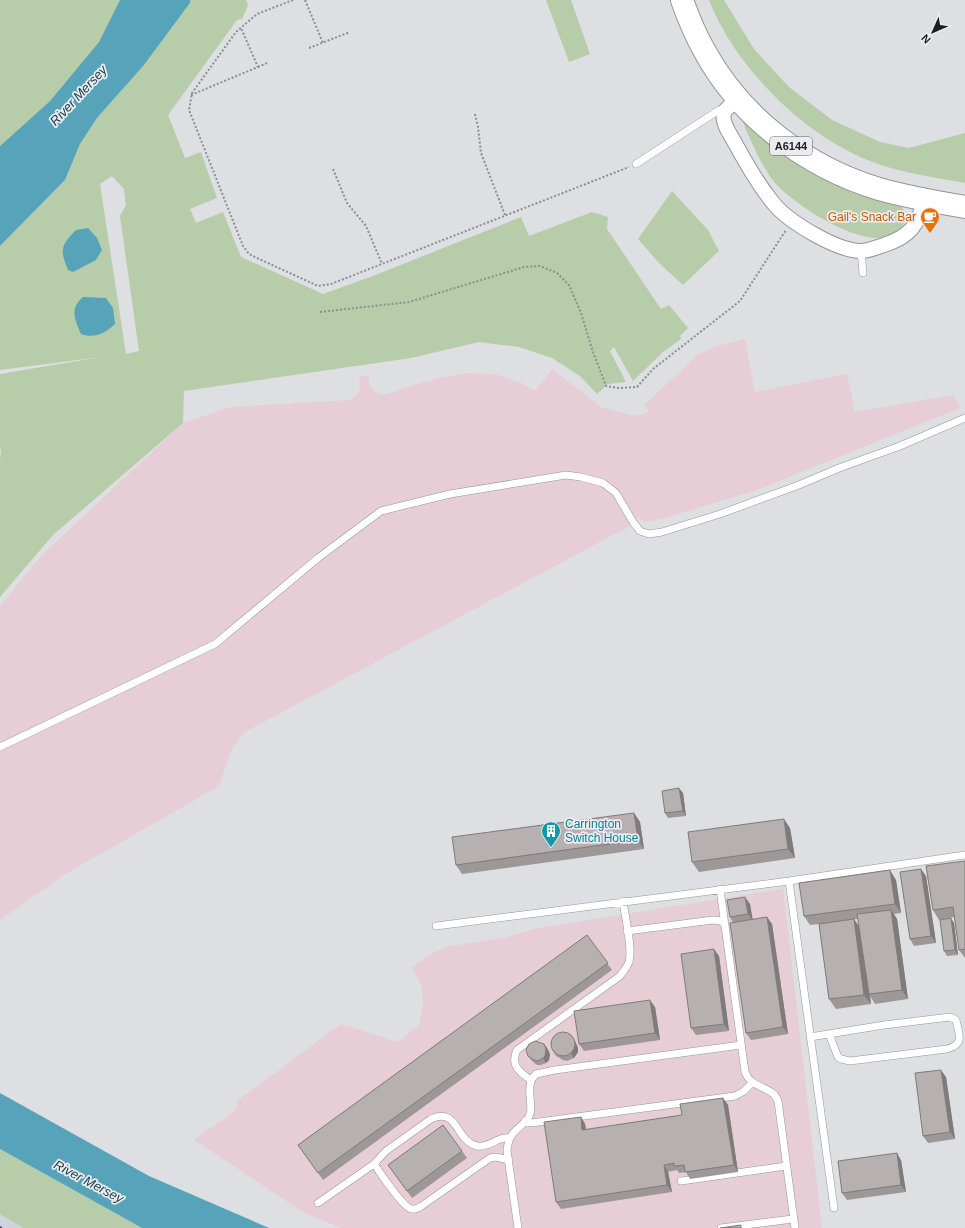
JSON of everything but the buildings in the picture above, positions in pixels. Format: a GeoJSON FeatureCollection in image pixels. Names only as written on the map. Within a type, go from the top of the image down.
{"type":"FeatureCollection","features":[{"type":"Feature","properties":{"kind":"main road","name":"A6144"},"geometry":{"type":"LineString","coordinates":[[682,0],[704,51],[727,86],[733,104],[751,113],[797,150],[833,171],[878,189],[924,200],[965,207]]}},
{"type":"Feature","properties":{"kind":"street"},"geometry":{"type":"LineString","coordinates":[[733,104],[723,114],[723,121],[759,184],[775,206],[804,230],[826,241],[861,251],[875,248],[905,236],[915,224],[924,200]]}},
{"type":"Feature","properties":{"kind":"lane"},"geometry":{"type":"LineString","coordinates":[[636,164],[719,110],[733,104]]}},
{"type":"Feature","properties":{"kind":"lane"},"geometry":{"type":"LineString","coordinates":[[861,251],[864,273]]}},
{"type":"Feature","properties":{"kind":"lane"},"geometry":{"type":"LineString","coordinates":[[0,747],[215,644],[318,558],[381,511],[450,494],[566,475],[581,477],[602,483],[616,493],[633,522],[640,530],[649,534],[662,532],[720,514],[799,485],[839,468],[900,446],[965,418]]}},
{"type":"Feature","properties":{"kind":"lane"},"geometry":{"type":"LineString","coordinates":[[436,926],[789,881],[965,855]]}},
{"type":"Feature","properties":{"kind":"lane"},"geometry":{"type":"LineString","coordinates":[[789,881],[834,1208]]}},
{"type":"Feature","properties":{"kind":"lane"},"geometry":{"type":"LineString","coordinates":[[720,889],[745,1072],[752,1083],[772,1092],[776,1098],[794,1228]]}},
{"type":"Feature","properties":{"kind":"lane"},"geometry":{"type":"LineString","coordinates":[[531,1080],[522,1073],[515,1063],[514,1056],[517,1050],[585,1002],[620,976],[625,970],[629,962],[630,953],[623,901]]}},
{"type":"Feature","properties":{"kind":"lane"},"geometry":{"type":"LineString","coordinates":[[628,931],[714,920],[721,921],[724,924]]}},
{"type":"Feature","properties":{"kind":"lane"},"geometry":{"type":"LineString","coordinates":[[810,1037],[884,1025],[950,1017],[956,1020],[960,1040],[954,1047],[947,1049],[850,1061],[838,1057],[829,1034]]}},
{"type":"Feature","properties":{"kind":"lane"},"geometry":{"type":"LineString","coordinates":[[518,1228],[508,1151],[509,1138],[530,1114],[531,1080],[536,1074],[541,1072],[741,1046]]}},
{"type":"Feature","properties":{"kind":"lane"},"geometry":{"type":"LineString","coordinates":[[525,1121],[531,1123],[735,1096],[744,1091],[752,1083]]}},
{"type":"Feature","properties":{"kind":"lane"},"geometry":{"type":"LineString","coordinates":[[318,1203],[374,1164],[386,1151],[437,1116],[451,1119],[465,1139],[475,1146],[488,1145],[502,1138],[509,1138]]}},
{"type":"Feature","properties":{"kind":"lane"},"geometry":{"type":"LineString","coordinates":[[374,1164],[403,1203],[412,1209],[417,1209],[490,1158],[496,1157],[509,1160]]}},
{"type":"Feature","properties":{"kind":"lane"},"geometry":{"type":"LineString","coordinates":[[681,1181],[786,1166]]}},
{"type":"Feature","properties":{"kind":"lane"},"geometry":{"type":"LineString","coordinates":[[721,1228],[793,1219]]}},
{"type":"Feature","properties":{"kind":"path"},"geometry":{"type":"LineString","coordinates":[[293,0],[257,14],[241,28],[224,47],[191,95],[189,110],[243,246],[249,254],[318,286],[331,284],[636,164]]}},
{"type":"Feature","properties":{"kind":"path"},"geometry":{"type":"LineString","coordinates":[[305,0],[323,43]]}},
{"type":"Feature","properties":{"kind":"path"},"geometry":{"type":"LineString","coordinates":[[241,28],[258,67]]}},
{"type":"Feature","properties":{"kind":"path"},"geometry":{"type":"LineString","coordinates":[[309,48],[350,32]]}},
{"type":"Feature","properties":{"kind":"path"},"geometry":{"type":"LineString","coordinates":[[191,95],[267,63]]}},
{"type":"Feature","properties":{"kind":"path"},"geometry":{"type":"LineString","coordinates":[[475,114],[481,153],[505,215]]}},
{"type":"Feature","properties":{"kind":"path"},"geometry":{"type":"LineString","coordinates":[[333,169],[347,203],[366,226],[382,264]]}},
{"type":"Feature","properties":{"kind":"path"},"geometry":{"type":"LineString","coordinates":[[320,312],[408,302],[524,267],[540,266],[557,273],[569,284],[581,313],[593,352],[606,386],[619,388],[636,387],[653,369],[740,301],[792,220]]}},
{"type":"Feature","properties":{"kind":"shaded area"},"geometry":{"type":"Polygon","coordinates":[[[745,339],[755,392],[847,374],[855,412],[953,395],[960,408],[757,490],[662,519],[645,522],[638,517],[626,528],[245,732],[232,748],[219,786],[64,875],[0,920],[0,606],[41,556],[183,423],[230,407],[349,400],[358,394],[360,386],[359,377],[368,375],[370,385],[375,392],[383,395],[438,378],[467,373],[495,374],[521,383],[535,391],[552,369],[601,407],[634,416],[649,412],[644,405],[699,354],[714,347],[745,339]]]}},
{"type":"Feature","properties":{"kind":"shaded area"},"geometry":{"type":"Polygon","coordinates":[[[781,869],[822,1228],[341,1228],[303,1212],[194,1140],[236,1110],[237,1101],[341,1024],[398,1042],[419,1025],[423,1006],[422,987],[412,967],[435,952],[450,946],[503,938],[538,928],[781,889],[781,869]]]}},
{"type":"Feature","properties":{"kind":"shaded area"},"geometry":{"type":"Polygon","coordinates":[[[0,1214],[23,1228],[0,1228],[0,1214]]]}},
{"type":"Feature","properties":{"kind":"green space"},"geometry":{"type":"Polygon","coordinates":[[[0,0],[120,0],[99,42],[50,101],[0,146],[0,0]]]}},
{"type":"Feature","properties":{"kind":"green space"},"geometry":{"type":"Polygon","coordinates":[[[190,0],[246,0],[248,5],[242,19],[237,20],[168,115],[185,158],[201,152],[217,198],[190,209],[196,223],[223,212],[241,257],[323,294],[373,276],[521,217],[529,236],[592,212],[608,217],[607,229],[661,309],[669,305],[688,328],[680,336],[681,339],[663,352],[633,381],[614,347],[610,351],[626,382],[608,384],[597,394],[580,376],[552,358],[519,347],[479,342],[411,358],[184,391],[183,423],[53,535],[0,597],[0,374],[101,357],[0,370],[0,246],[65,180],[80,144],[97,118],[144,65],[190,3],[190,0]],[[112,176],[100,184],[126,354],[139,351],[120,216],[126,205],[124,189],[112,176]]]}},
{"type":"Feature","properties":{"kind":"green space"},"geometry":{"type":"Polygon","coordinates":[[[546,0],[571,0],[590,54],[569,62],[546,0]]]}},
{"type":"Feature","properties":{"kind":"green space"},"geometry":{"type":"Polygon","coordinates":[[[709,0],[724,0],[754,49],[789,87],[832,120],[880,142],[909,148],[965,133],[965,183],[893,169],[870,161],[845,149],[820,134],[796,116],[774,96],[754,74],[736,50],[721,25],[709,0]]]}},
{"type":"Feature","properties":{"kind":"green space"},"geometry":{"type":"Polygon","coordinates":[[[742,120],[898,204],[905,213],[903,225],[892,235],[875,238],[856,234],[835,226],[814,214],[781,189],[771,178],[751,142],[742,120]]]}},
{"type":"Feature","properties":{"kind":"green space"},"geometry":{"type":"Polygon","coordinates":[[[672,191],[708,230],[719,251],[683,285],[659,263],[638,239],[672,191]]]}},
{"type":"Feature","properties":{"kind":"green space"},"geometry":{"type":"Polygon","coordinates":[[[0,1149],[142,1228],[23,1228],[0,1214],[0,1149]]]}},
{"type":"Feature","properties":{"kind":"water","name":"River Mersey"},"geometry":{"type":"Polygon","coordinates":[[[120,0],[190,0],[190,3],[144,65],[97,118],[80,144],[65,180],[0,246],[0,146],[50,101],[99,42],[120,0]]]}},
{"type":"Feature","properties":{"kind":"water"},"geometry":{"type":"Polygon","coordinates":[[[88,228],[97,238],[102,250],[96,260],[73,272],[68,270],[63,253],[64,244],[76,230],[88,228]]]}},
{"type":"Feature","properties":{"kind":"water"},"geometry":{"type":"Polygon","coordinates":[[[83,297],[106,298],[113,308],[115,324],[100,334],[91,336],[81,334],[74,315],[76,306],[83,297]]]}},
{"type":"Feature","properties":{"kind":"water","name":"River Mersey"},"geometry":{"type":"Polygon","coordinates":[[[0,1093],[149,1176],[269,1228],[142,1228],[0,1149],[0,1093]]]}},
{"type":"Feature","properties":{"kind":"place","name":"Gail's Snack Bar"},"geometry":{"type":"Point","coordinates":[930,234]}},
{"type":"Feature","properties":{"kind":"place","name":"Carrington Switch House"},"geometry":{"type":"Point","coordinates":[551,848]}}]}
